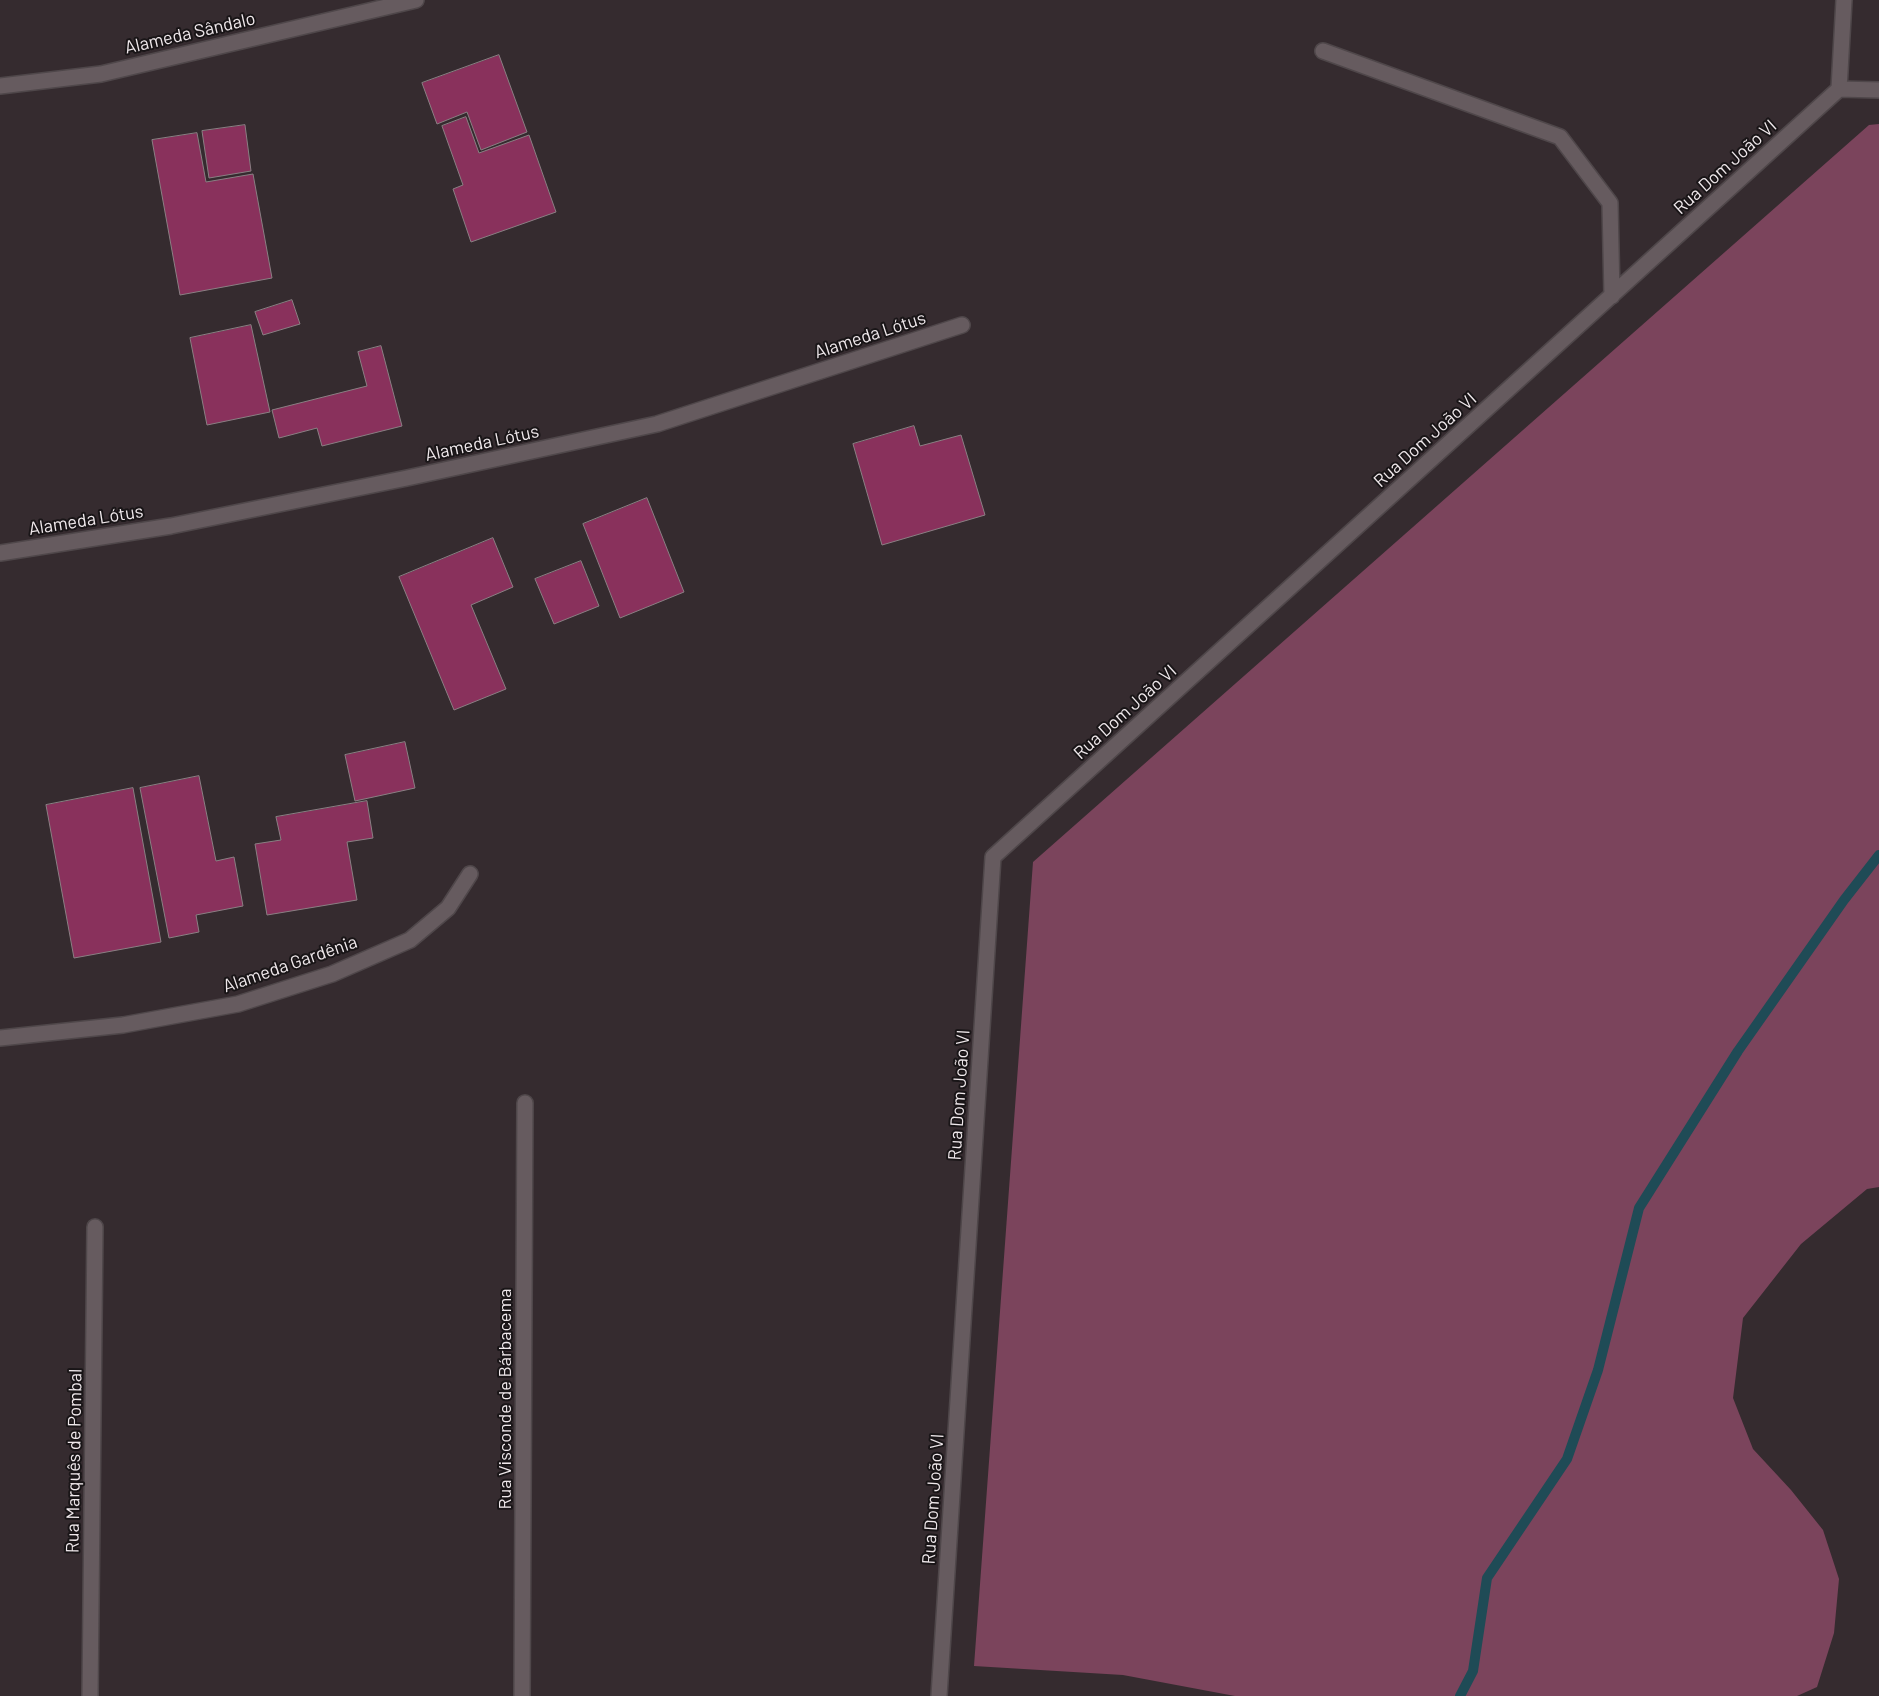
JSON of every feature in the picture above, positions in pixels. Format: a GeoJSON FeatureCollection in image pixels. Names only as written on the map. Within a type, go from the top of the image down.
{"type":"FeatureCollection","features":[{"type":"Feature","properties":{"kind":"street","name":"Alameda Sândalo"},"geometry":{"type":"LineString","coordinates":[[0,86],[101,74],[416,0]]}},
{"type":"Feature","properties":{"kind":"street"},"geometry":{"type":"LineString","coordinates":[[1844,0],[1840,89],[1879,90]]}},
{"type":"Feature","properties":{"kind":"street"},"geometry":{"type":"LineString","coordinates":[[1323,51],[1560,138],[1610,203],[1612,296]]}},
{"type":"Feature","properties":{"kind":"street","name":"Rua Dom João VI"},"geometry":{"type":"LineString","coordinates":[[939,1696],[993,857],[1840,89]]}},
{"type":"Feature","properties":{"kind":"street","name":"Alameda Lótus"},"geometry":{"type":"LineString","coordinates":[[0,553],[171,526],[657,424],[962,326]]}},
{"type":"Feature","properties":{"kind":"street","name":"Alameda Gardênia"},"geometry":{"type":"LineString","coordinates":[[0,1038],[124,1025],[238,1004],[332,974],[410,940],[448,908],[470,874]]}},
{"type":"Feature","properties":{"kind":"street","name":"Rua Visconde de Bárbacema"},"geometry":{"type":"LineString","coordinates":[[522,1696],[525,1103]]}},
{"type":"Feature","properties":{"kind":"street","name":"Rua Marquês de Pombal"},"geometry":{"type":"LineString","coordinates":[[90,1696],[95,1227]]}},
{"type":"Feature","properties":{"kind":"shaded area"},"geometry":{"type":"Polygon","coordinates":[[[1879,124],[1879,1187],[1867,1189],[1801,1244],[1743,1318],[1733,1398],[1753,1449],[1791,1490],[1823,1530],[1839,1579],[1834,1633],[1817,1687],[1797,1696],[1235,1696],[1123,1675],[974,1666],[1033,862],[1869,125],[1879,124]]]}},
{"type":"Feature","properties":{"kind":"building"},"geometry":{"type":"Polygon","coordinates":[[[499,55],[527,132],[481,150],[467,112],[437,124],[422,83],[499,55]]]}},
{"type":"Feature","properties":{"kind":"building"},"geometry":{"type":"Polygon","coordinates":[[[466,117],[479,153],[529,135],[556,212],[471,242],[453,189],[463,185],[442,126],[466,117]]]}},
{"type":"Feature","properties":{"kind":"building"},"geometry":{"type":"Polygon","coordinates":[[[245,125],[251,171],[209,178],[202,131],[245,125]]]}},
{"type":"Feature","properties":{"kind":"building"},"geometry":{"type":"Polygon","coordinates":[[[197,133],[206,182],[253,174],[272,278],[180,295],[152,140],[197,133]]]}},
{"type":"Feature","properties":{"kind":"building"},"geometry":{"type":"Polygon","coordinates":[[[292,300],[300,324],[263,335],[255,312],[292,300]]]}},
{"type":"Feature","properties":{"kind":"building"},"geometry":{"type":"Polygon","coordinates":[[[251,325],[270,412],[207,425],[190,338],[251,325]]]}},
{"type":"Feature","properties":{"kind":"building"},"geometry":{"type":"Polygon","coordinates":[[[381,346],[402,426],[322,446],[317,428],[279,438],[272,410],[367,386],[358,352],[381,346]]]}},
{"type":"Feature","properties":{"kind":"building"},"geometry":{"type":"Polygon","coordinates":[[[914,426],[920,446],[961,435],[985,515],[882,545],[853,444],[914,426]]]}},
{"type":"Feature","properties":{"kind":"building"},"geometry":{"type":"Polygon","coordinates":[[[647,498],[684,592],[620,618],[583,524],[647,498]]]}},
{"type":"Feature","properties":{"kind":"building"},"geometry":{"type":"Polygon","coordinates":[[[493,538],[513,587],[471,605],[506,689],[454,710],[399,577],[493,538]]]}},
{"type":"Feature","properties":{"kind":"building"},"geometry":{"type":"Polygon","coordinates":[[[581,561],[599,606],[554,624],[535,579],[581,561]]]}},
{"type":"Feature","properties":{"kind":"building"},"geometry":{"type":"Polygon","coordinates":[[[405,742],[415,788],[355,801],[345,755],[405,742]]]}},
{"type":"Feature","properties":{"kind":"building"},"geometry":{"type":"Polygon","coordinates":[[[199,776],[216,861],[234,857],[243,906],[196,915],[199,932],[169,938],[140,788],[199,776]]]}},
{"type":"Feature","properties":{"kind":"building"},"geometry":{"type":"Polygon","coordinates":[[[133,788],[161,942],[74,958],[46,805],[133,788]]]}},
{"type":"Feature","properties":{"kind":"building"},"geometry":{"type":"Polygon","coordinates":[[[367,801],[373,838],[347,842],[357,900],[267,915],[255,844],[281,840],[276,817],[367,801]]]}},
{"type":"Feature","properties":{"kind":"waterway"},"geometry":{"type":"LineString","coordinates":[[1460,1696],[1473,1671],[1487,1578],[1567,1459],[1598,1370],[1639,1208],[1738,1051],[1844,900],[1879,855]]}}]}
